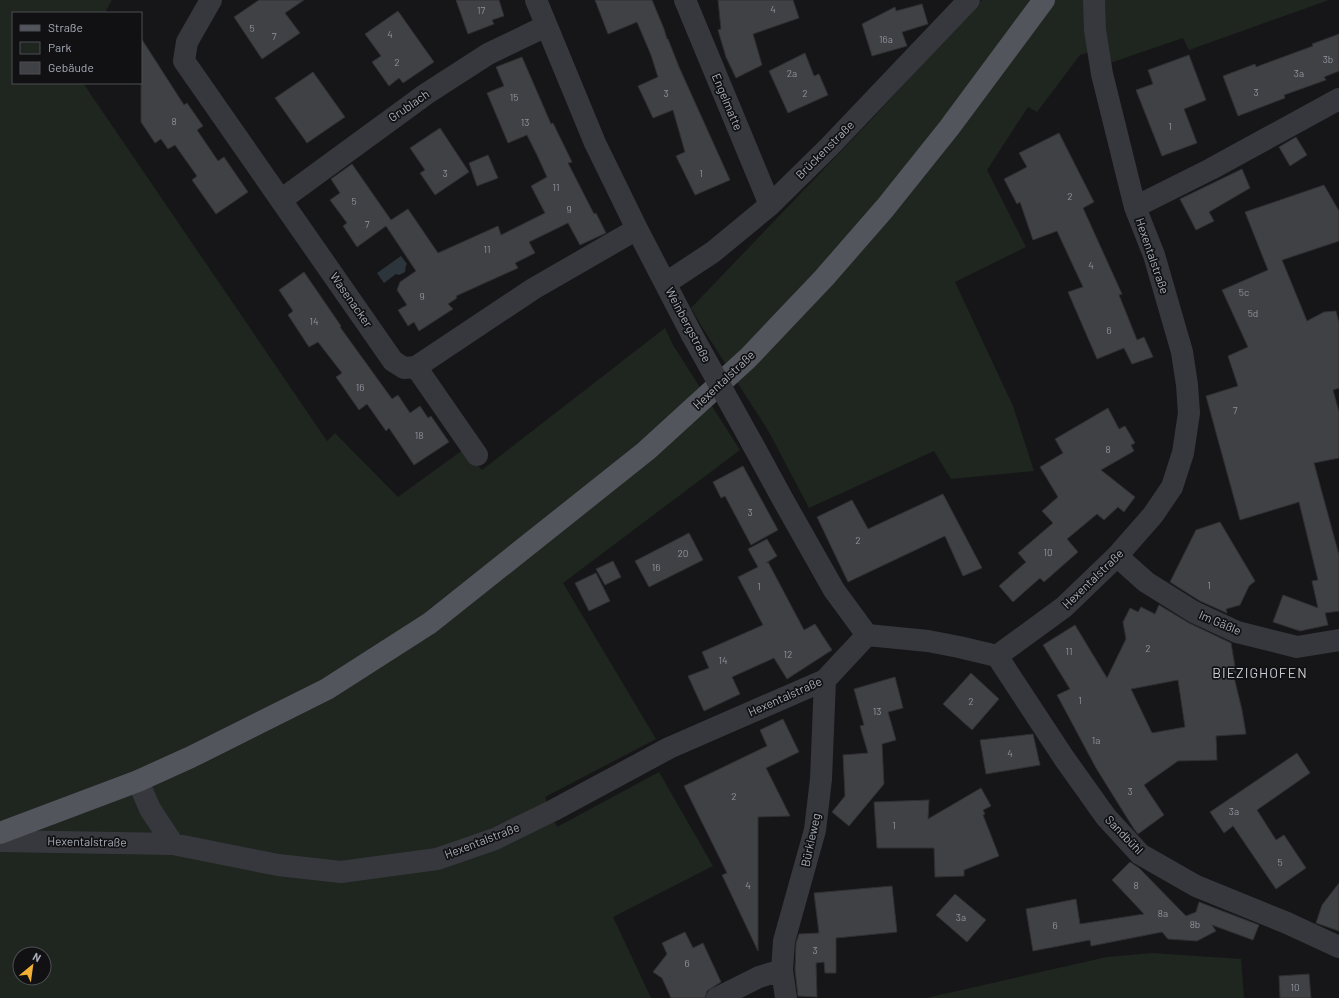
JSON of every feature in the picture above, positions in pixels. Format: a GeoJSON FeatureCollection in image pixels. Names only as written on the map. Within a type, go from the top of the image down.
{"type":"FeatureCollection","features":[{"type":"Feature","properties":{"kind":"main road","name":"Hexentalstraße"},"geometry":{"type":"LineString","coordinates":[[0,833],[138,781],[327,689],[430,623],[646,451],[748,358],[824,278],[885,208],[949,128],[1044,0]]}},
{"type":"Feature","properties":{"kind":"street","name":"Wasenacker"},"geometry":{"type":"LineString","coordinates":[[211,0],[186,42],[184,60],[393,361],[404,368],[416,367]]}},
{"type":"Feature","properties":{"kind":"street","name":"Weinbergstraße"},"geometry":{"type":"LineString","coordinates":[[536,0],[595,142],[637,229],[692,335],[834,590],[867,635]]}},
{"type":"Feature","properties":{"kind":"street","name":"Engelmatte"},"geometry":{"type":"LineString","coordinates":[[684,0],[770,205]]}},
{"type":"Feature","properties":{"kind":"street","name":"Hexentalstraße"},"geometry":{"type":"LineString","coordinates":[[997,656],[1064,607],[1117,556],[1153,515],[1172,487],[1183,453],[1189,413],[1187,385],[1182,352],[1154,255],[1135,207],[1102,74],[1095,30],[1094,0]]}},
{"type":"Feature","properties":{"kind":"street","name":"Brückenstraße"},"geometry":{"type":"LineString","coordinates":[[666,283],[713,252],[770,205],[829,147],[960,3]]}},
{"type":"Feature","properties":{"kind":"street","name":"Grublach"},"geometry":{"type":"LineString","coordinates":[[281,200],[426,94],[488,54],[546,26]]}},
{"type":"Feature","properties":{"kind":"street","name":"Hexentalstraße"},"geometry":{"type":"LineString","coordinates":[[1135,207],[1339,99]]}},
{"type":"Feature","properties":{"kind":"street"},"geometry":{"type":"LineString","coordinates":[[477,455],[416,367],[533,289],[637,229]]}},
{"type":"Feature","properties":{"kind":"street","name":"Im Gäßle"},"geometry":{"type":"LineString","coordinates":[[1117,556],[1146,582],[1194,612],[1237,632],[1297,647],[1339,640]]}},
{"type":"Feature","properties":{"kind":"street"},"geometry":{"type":"LineString","coordinates":[[867,635],[928,641],[959,646],[997,656]]}},
{"type":"Feature","properties":{"kind":"street","name":"Hexentalstraße"},"geometry":{"type":"LineString","coordinates":[[0,841],[173,844],[278,865],[341,872],[437,859],[495,839],[554,810],[669,748],[825,680],[867,635]]}},
{"type":"Feature","properties":{"kind":"street","name":"Sandbühl"},"geometry":{"type":"LineString","coordinates":[[997,656],[1064,758],[1106,817],[1140,854],[1196,886],[1287,923],[1339,947]]}},
{"type":"Feature","properties":{"kind":"street","name":"Bürkleweg"},"geometry":{"type":"LineString","coordinates":[[786,998],[782,970],[784,941],[815,830],[821,779],[825,680]]}},
{"type":"Feature","properties":{"kind":"street"},"geometry":{"type":"LineString","coordinates":[[138,781],[150,809],[173,844]]}},
{"type":"Feature","properties":{"kind":"street"},"geometry":{"type":"LineString","coordinates":[[717,998],[759,977],[782,970]]}},
{"type":"Feature","properties":{"kind":"green space"},"geometry":{"type":"Polygon","coordinates":[[[0,0],[112,0],[106,12],[12,12],[12,84],[84,84],[327,441],[335,433],[398,497],[464,449],[482,470],[665,328],[673,345],[740,450],[563,583],[656,739],[545,797],[557,827],[659,772],[713,866],[613,917],[651,998],[0,998],[0,0]]]}},
{"type":"Feature","properties":{"kind":"green space"},"geometry":{"type":"Polygon","coordinates":[[[982,0],[1329,0],[1189,50],[1183,38],[1107,64],[1089,52],[1080,55],[1037,112],[1028,107],[987,170],[1026,247],[955,282],[1013,406],[1034,471],[951,479],[934,451],[809,508],[769,432],[691,308],[870,121],[982,0]]]}},
{"type":"Feature","properties":{"kind":"green space"},"geometry":{"type":"Polygon","coordinates":[[[1152,953],[1241,959],[1244,998],[926,998],[1107,957],[1152,953]]]}},
{"type":"Feature","properties":{"kind":"shaded area"},"geometry":{"type":"Polygon","coordinates":[[[401,256],[407,264],[405,272],[399,275],[396,274],[384,283],[377,273],[401,256]]]}},
{"type":"Feature","properties":{"kind":"building"},"geometry":{"type":"Polygon","coordinates":[[[259,0],[304,0],[285,13],[300,33],[262,59],[234,17],[259,0]]]}},
{"type":"Feature","properties":{"kind":"building"},"geometry":{"type":"Polygon","coordinates":[[[456,0],[499,0],[504,16],[492,20],[494,24],[468,34],[456,0]]]}},
{"type":"Feature","properties":{"kind":"building"},"geometry":{"type":"Polygon","coordinates":[[[595,0],[652,0],[679,67],[730,180],[695,195],[676,156],[685,152],[673,110],[653,118],[638,86],[658,77],[651,55],[637,22],[608,34],[595,0]]]}},
{"type":"Feature","properties":{"kind":"building"},"geometry":{"type":"Polygon","coordinates":[[[718,0],[793,0],[799,18],[753,34],[762,65],[736,78],[726,57],[718,30],[721,29],[718,0]]]}},
{"type":"Feature","properties":{"kind":"building"},"geometry":{"type":"Polygon","coordinates":[[[922,4],[928,24],[902,32],[907,46],[872,56],[862,24],[895,7],[896,11],[922,4]]]}},
{"type":"Feature","properties":{"kind":"building"},"geometry":{"type":"Polygon","coordinates":[[[398,11],[434,62],[403,83],[399,78],[389,86],[372,62],[381,56],[365,34],[398,11]]]}},
{"type":"Feature","properties":{"kind":"building"},"geometry":{"type":"Polygon","coordinates":[[[1339,34],[1339,71],[1324,77],[1326,80],[1284,95],[1285,98],[1238,116],[1223,76],[1255,64],[1256,67],[1313,46],[1312,44],[1339,34]]]}},
{"type":"Feature","properties":{"kind":"building"},"geometry":{"type":"Polygon","coordinates":[[[142,40],[184,105],[187,103],[203,126],[197,130],[218,161],[224,157],[248,192],[216,214],[192,180],[197,176],[175,145],[168,149],[161,139],[155,143],[141,122],[142,40]]]}},
{"type":"Feature","properties":{"kind":"building"},"geometry":{"type":"Polygon","coordinates":[[[805,53],[814,76],[819,74],[828,95],[788,113],[769,71],[805,53]]]}},
{"type":"Feature","properties":{"kind":"building"},"geometry":{"type":"Polygon","coordinates":[[[1189,55],[1206,100],[1184,109],[1197,143],[1162,156],[1136,90],[1153,84],[1148,70],[1189,55]]]}},
{"type":"Feature","properties":{"kind":"building"},"geometry":{"type":"Polygon","coordinates":[[[522,57],[551,124],[553,123],[572,162],[568,163],[594,214],[596,213],[606,233],[580,245],[568,223],[529,242],[535,253],[515,263],[518,268],[456,296],[457,298],[448,304],[453,309],[419,331],[414,322],[408,326],[398,310],[407,305],[397,290],[400,282],[416,271],[386,226],[357,247],[343,226],[347,223],[330,200],[340,193],[331,179],[352,164],[391,220],[408,209],[438,253],[498,226],[501,235],[545,213],[531,186],[547,177],[537,155],[527,135],[508,143],[487,93],[504,86],[496,67],[522,57]]]}},
{"type":"Feature","properties":{"kind":"building"},"geometry":{"type":"Polygon","coordinates":[[[313,72],[345,117],[307,143],[275,98],[313,72]]]}},
{"type":"Feature","properties":{"kind":"building"},"geometry":{"type":"Polygon","coordinates":[[[440,128],[469,172],[435,195],[420,173],[425,170],[410,148],[440,128]]]}},
{"type":"Feature","properties":{"kind":"building"},"geometry":{"type":"Polygon","coordinates":[[[1059,133],[1094,202],[1083,208],[1122,294],[1119,295],[1137,340],[1144,337],[1153,357],[1132,364],[1124,348],[1097,359],[1068,292],[1083,287],[1057,231],[1033,240],[1020,202],[1017,204],[1004,179],[1027,167],[1019,153],[1059,133]]]}},
{"type":"Feature","properties":{"kind":"building"},"geometry":{"type":"Polygon","coordinates":[[[1296,137],[1307,155],[1290,166],[1279,147],[1296,137]]]}},
{"type":"Feature","properties":{"kind":"building"},"geometry":{"type":"Polygon","coordinates":[[[488,155],[498,178],[477,186],[469,163],[488,155]]]}},
{"type":"Feature","properties":{"kind":"building"},"geometry":{"type":"Polygon","coordinates":[[[1242,169],[1250,188],[1209,212],[1214,221],[1196,230],[1180,199],[1242,169]]]}},
{"type":"Feature","properties":{"kind":"building"},"geometry":{"type":"Polygon","coordinates":[[[1324,185],[1339,211],[1339,241],[1282,260],[1307,321],[1324,312],[1336,311],[1339,323],[1339,388],[1333,390],[1339,412],[1339,458],[1314,463],[1339,555],[1339,611],[1325,613],[1328,625],[1300,631],[1273,622],[1283,595],[1318,608],[1312,581],[1318,580],[1299,502],[1240,520],[1206,396],[1238,386],[1228,356],[1248,347],[1222,290],[1268,270],[1245,212],[1324,185]]]}},
{"type":"Feature","properties":{"kind":"building"},"geometry":{"type":"Polygon","coordinates":[[[304,272],[341,326],[340,327],[392,399],[398,395],[410,413],[420,406],[428,418],[431,416],[449,442],[414,465],[389,428],[386,431],[367,404],[359,410],[336,377],[342,373],[318,342],[309,347],[288,315],[293,311],[279,290],[304,272]]]}},
{"type":"Feature","properties":{"kind":"building"},"geometry":{"type":"Polygon","coordinates":[[[1108,408],[1119,429],[1125,426],[1135,443],[1131,445],[1134,451],[1101,470],[1135,497],[1124,512],[1118,507],[1104,520],[1097,514],[1067,539],[1078,552],[1044,582],[1040,578],[1013,602],[999,586],[1026,562],[1018,553],[1053,523],[1042,511],[1058,497],[1040,467],[1063,453],[1055,439],[1108,408]]]}},
{"type":"Feature","properties":{"kind":"building"},"geometry":{"type":"Polygon","coordinates":[[[743,466],[778,530],[751,545],[725,496],[721,498],[713,482],[743,466]]]}},
{"type":"Feature","properties":{"kind":"building"},"geometry":{"type":"Polygon","coordinates":[[[943,494],[982,568],[963,576],[945,536],[848,582],[817,517],[852,500],[868,529],[943,494]]]}},
{"type":"Feature","properties":{"kind":"building"},"geometry":{"type":"Polygon","coordinates":[[[1220,522],[1255,581],[1249,586],[1240,605],[1226,609],[1227,613],[1200,601],[1170,582],[1196,530],[1220,522]]]}},
{"type":"Feature","properties":{"kind":"building"},"geometry":{"type":"Polygon","coordinates":[[[689,533],[703,560],[649,587],[635,561],[689,533]]]}},
{"type":"Feature","properties":{"kind":"building"},"geometry":{"type":"Polygon","coordinates":[[[767,539],[777,556],[766,563],[768,562],[804,630],[815,624],[832,650],[787,679],[774,658],[732,677],[740,694],[704,711],[688,676],[709,668],[702,652],[763,625],[738,577],[758,567],[748,549],[767,539]]]}},
{"type":"Feature","properties":{"kind":"building"},"geometry":{"type":"Polygon","coordinates":[[[613,561],[621,577],[605,585],[596,569],[613,561]]]}},
{"type":"Feature","properties":{"kind":"building"},"geometry":{"type":"Polygon","coordinates":[[[596,573],[610,601],[589,611],[575,583],[596,573]]]}},
{"type":"Feature","properties":{"kind":"building"},"geometry":{"type":"Polygon","coordinates":[[[1159,605],[1189,623],[1231,643],[1236,673],[1233,673],[1246,734],[1216,736],[1217,760],[1178,761],[1144,785],[1164,815],[1138,834],[1096,768],[1057,695],[1070,689],[1043,645],[1075,625],[1107,678],[1126,639],[1123,622],[1130,608],[1138,612],[1141,607],[1155,614],[1159,605]],[[1178,680],[1131,689],[1152,733],[1185,727],[1178,680]]]}},
{"type":"Feature","properties":{"kind":"building"},"geometry":{"type":"Polygon","coordinates":[[[971,673],[999,699],[972,730],[943,704],[971,673]]]}},
{"type":"Feature","properties":{"kind":"building"},"geometry":{"type":"Polygon","coordinates":[[[895,677],[903,708],[888,712],[896,740],[882,744],[884,784],[849,826],[832,812],[845,796],[843,755],[868,753],[860,726],[864,725],[854,689],[895,677]]]}},
{"type":"Feature","properties":{"kind":"building"},"geometry":{"type":"Polygon","coordinates":[[[783,719],[799,752],[766,768],[790,816],[758,817],[758,951],[722,875],[727,873],[684,786],[767,746],[760,730],[783,719]]]}},
{"type":"Feature","properties":{"kind":"building"},"geometry":{"type":"Polygon","coordinates":[[[1033,734],[1040,765],[986,774],[980,740],[1033,734]]]}},
{"type":"Feature","properties":{"kind":"building"},"geometry":{"type":"Polygon","coordinates":[[[1297,753],[1310,773],[1257,810],[1276,840],[1284,835],[1306,868],[1276,889],[1233,826],[1224,833],[1210,812],[1297,753]]]}},
{"type":"Feature","properties":{"kind":"building"},"geometry":{"type":"Polygon","coordinates":[[[981,788],[991,806],[983,810],[985,814],[983,815],[999,856],[964,870],[964,876],[935,877],[934,848],[877,848],[874,802],[929,800],[928,819],[981,788]]]}},
{"type":"Feature","properties":{"kind":"building"},"geometry":{"type":"Polygon","coordinates":[[[1130,862],[1139,868],[1186,916],[1196,912],[1199,902],[1259,925],[1253,940],[1212,925],[1216,931],[1197,941],[1168,939],[1162,932],[1091,946],[1090,940],[1033,951],[1026,909],[1076,899],[1080,924],[1144,914],[1112,880],[1130,862]]]}},
{"type":"Feature","properties":{"kind":"building"},"geometry":{"type":"Polygon","coordinates":[[[1339,883],[1339,931],[1316,923],[1322,905],[1339,883]]]}},
{"type":"Feature","properties":{"kind":"building"},"geometry":{"type":"Polygon","coordinates":[[[892,886],[897,932],[836,938],[836,973],[825,973],[824,962],[816,963],[817,997],[798,996],[795,970],[796,943],[799,934],[819,933],[814,893],[892,886]]]}},
{"type":"Feature","properties":{"kind":"building"},"geometry":{"type":"Polygon","coordinates":[[[955,894],[986,920],[967,942],[936,915],[955,894]]]}},
{"type":"Feature","properties":{"kind":"building"},"geometry":{"type":"Polygon","coordinates":[[[685,932],[693,948],[703,943],[721,982],[707,991],[705,998],[671,998],[662,978],[653,972],[667,954],[662,943],[685,932]]]}},
{"type":"Feature","properties":{"kind":"building"},"geometry":{"type":"Polygon","coordinates":[[[1309,974],[1311,998],[1280,998],[1279,976],[1309,974]]]}},
{"type":"Feature","properties":{"kind":"district","name":"BIEZIGHOFEN"},"geometry":{"type":"Point","coordinates":[1260,673]}}]}
